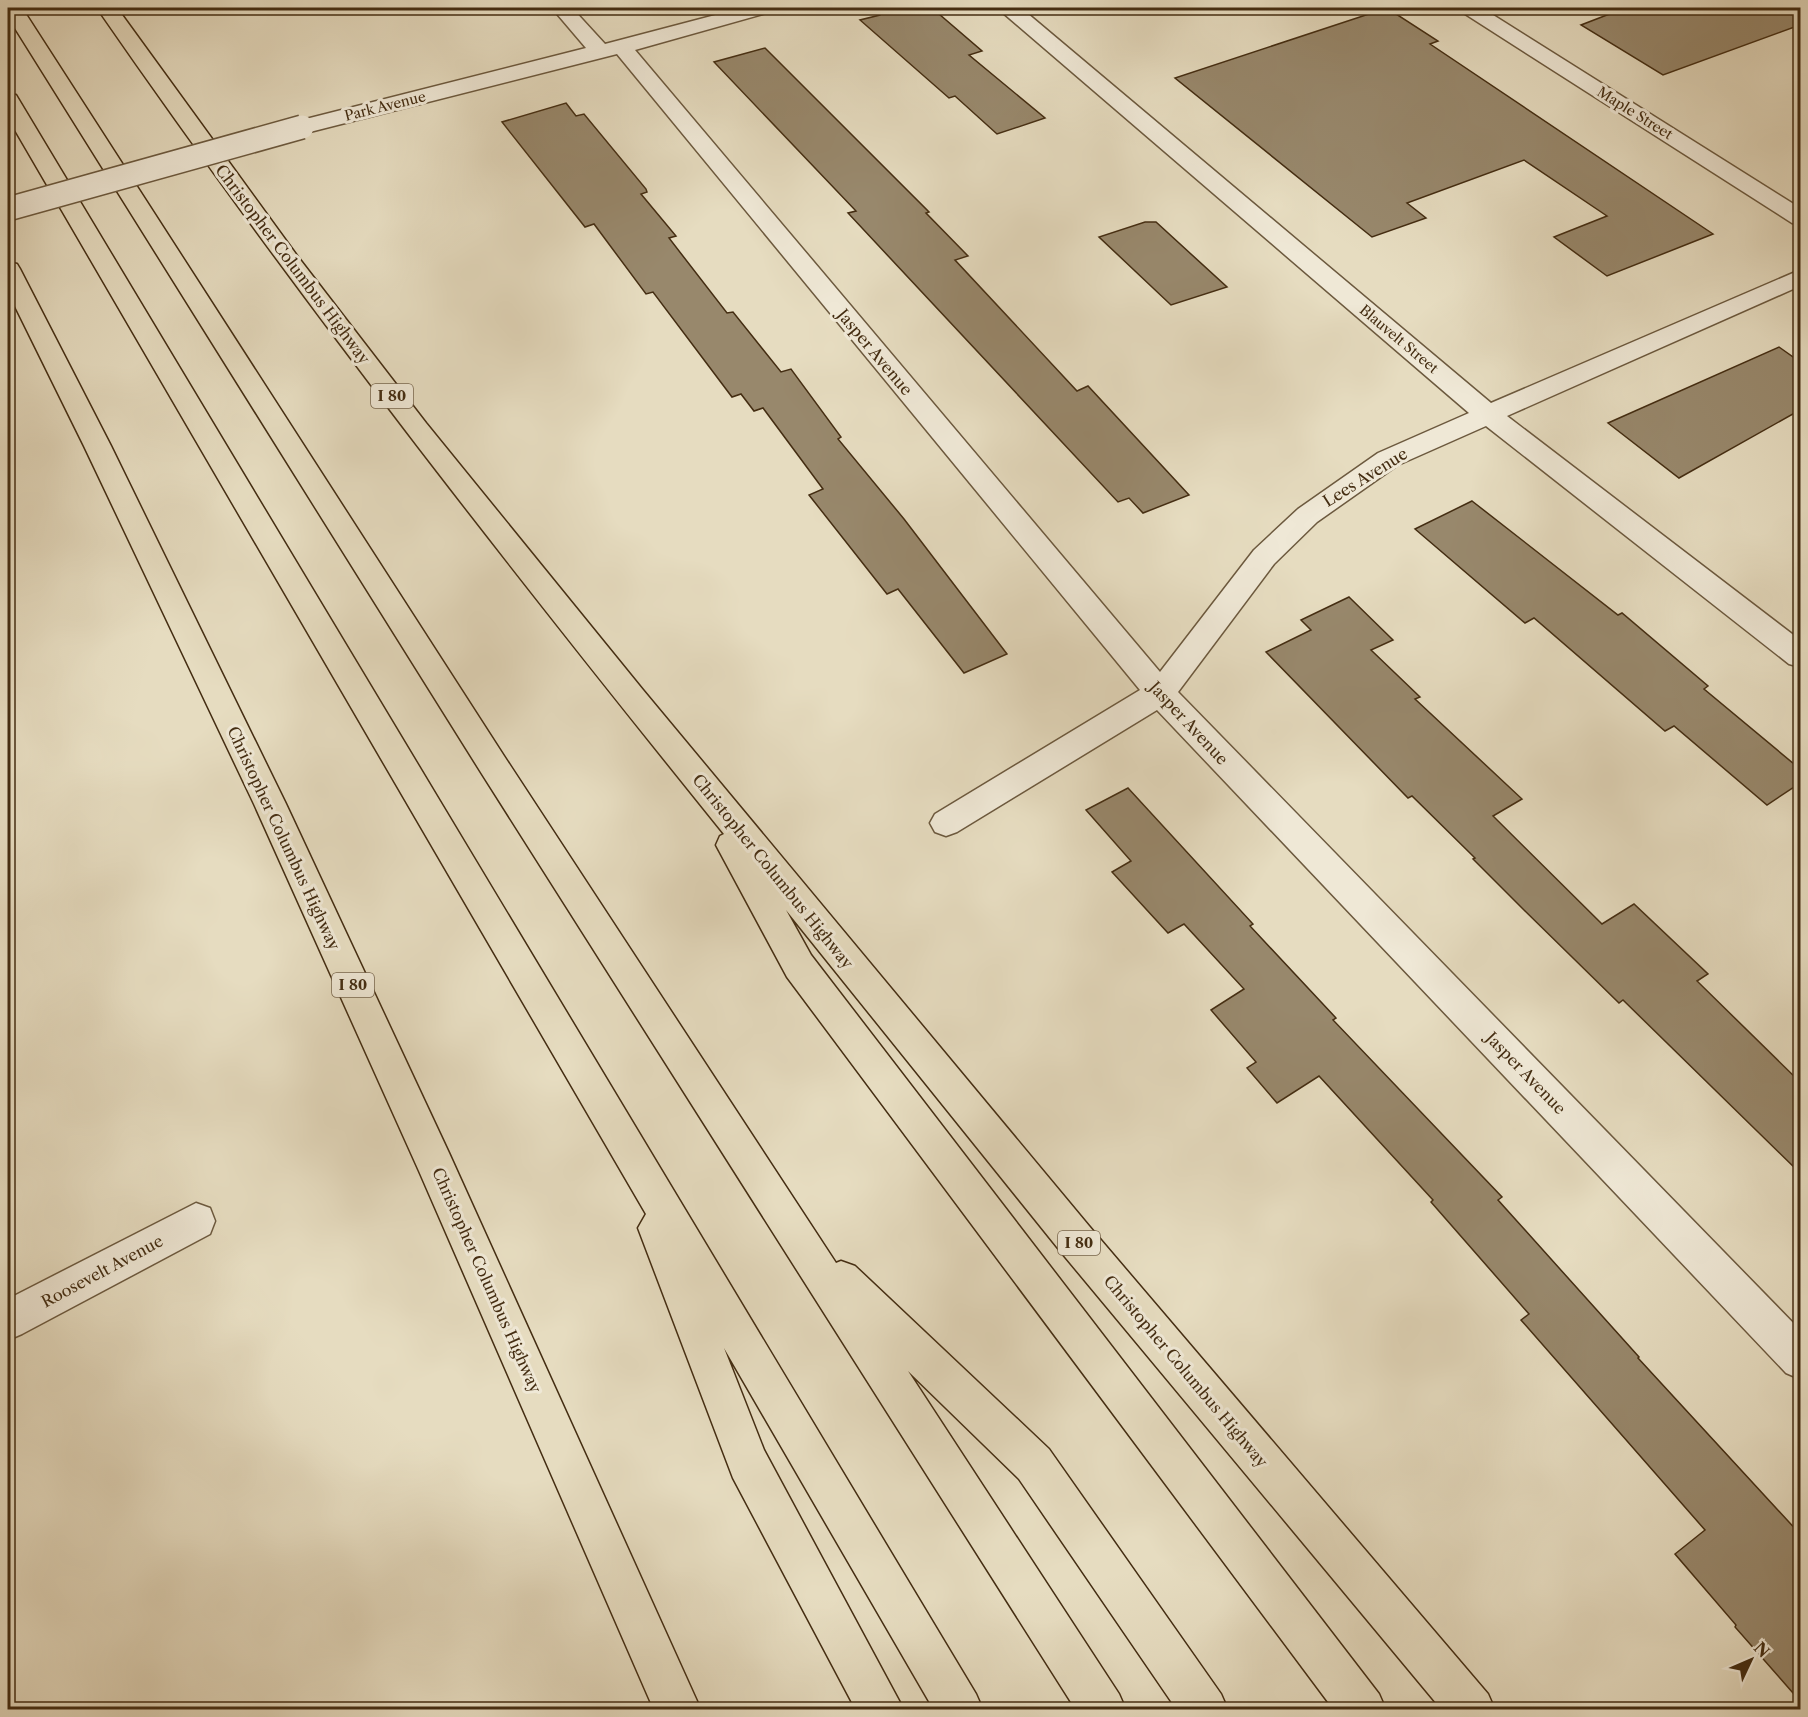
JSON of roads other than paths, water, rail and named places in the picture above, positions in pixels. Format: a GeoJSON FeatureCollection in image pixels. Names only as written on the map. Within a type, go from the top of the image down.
{"type":"FeatureCollection","features":[{"type":"Feature","properties":{"kind":"highway"},"geometry":{"type":"LineString","coordinates":[[12,8],[493,765],[1103,1710]]}},
{"type":"Feature","properties":{"kind":"highway","name":"Christopher Columbus Highway"},"geometry":{"type":"LineString","coordinates":[[107,8],[241,196],[348,340],[489,519],[692,772],[1075,1239],[1472,1710]]}},
{"type":"Feature","properties":{"kind":"highway"},"geometry":{"type":"LineString","coordinates":[[8,99],[960,1710]]}},
{"type":"Feature","properties":{"kind":"highway","name":"Christopher Columbus Highway"},"geometry":{"type":"LineString","coordinates":[[8,269],[103,459],[324,921],[469,1239],[678,1710]]}},
{"type":"Feature","properties":{"kind":"highway"},"geometry":{"type":"LineString","coordinates":[[692,772],[799,966],[1363,1710]]}},
{"type":"Feature","properties":{"kind":"highway"},"geometry":{"type":"LineString","coordinates":[[623,1140],[748,1463],[881,1710]]}},
{"type":"Feature","properties":{"kind":"highway"},"geometry":{"type":"LineString","coordinates":[[801,1241],[1034,1464],[1205,1710]]}},
{"type":"Feature","properties":{"kind":"street","name":"Jasper Avenue"},"geometry":{"type":"LineString","coordinates":[[562,8],[611,49],[1160,693],[1800,1359]]}},
{"type":"Feature","properties":{"kind":"street","name":"Park Avenue"},"geometry":{"type":"LineString","coordinates":[[8,210],[302,127],[763,8]]}},
{"type":"Feature","properties":{"kind":"street","name":"Blauvelt Street"},"geometry":{"type":"LineString","coordinates":[[1009,8],[1487,414],[1800,656]]}},
{"type":"Feature","properties":{"kind":"street","name":"Maple Street"},"geometry":{"type":"LineString","coordinates":[[1469,8],[1800,218]]}},
{"type":"Feature","properties":{"kind":"street","name":"Lees Avenue"},"geometry":{"type":"LineString","coordinates":[[946,822],[1160,693],[1264,557],[1282,538],[1321,504],[1388,459],[1800,277]]}},
{"type":"Feature","properties":{"kind":"street","name":"Roosevelt Avenue"},"geometry":{"type":"LineString","coordinates":[[8,1320],[196,1221]]}}]}
